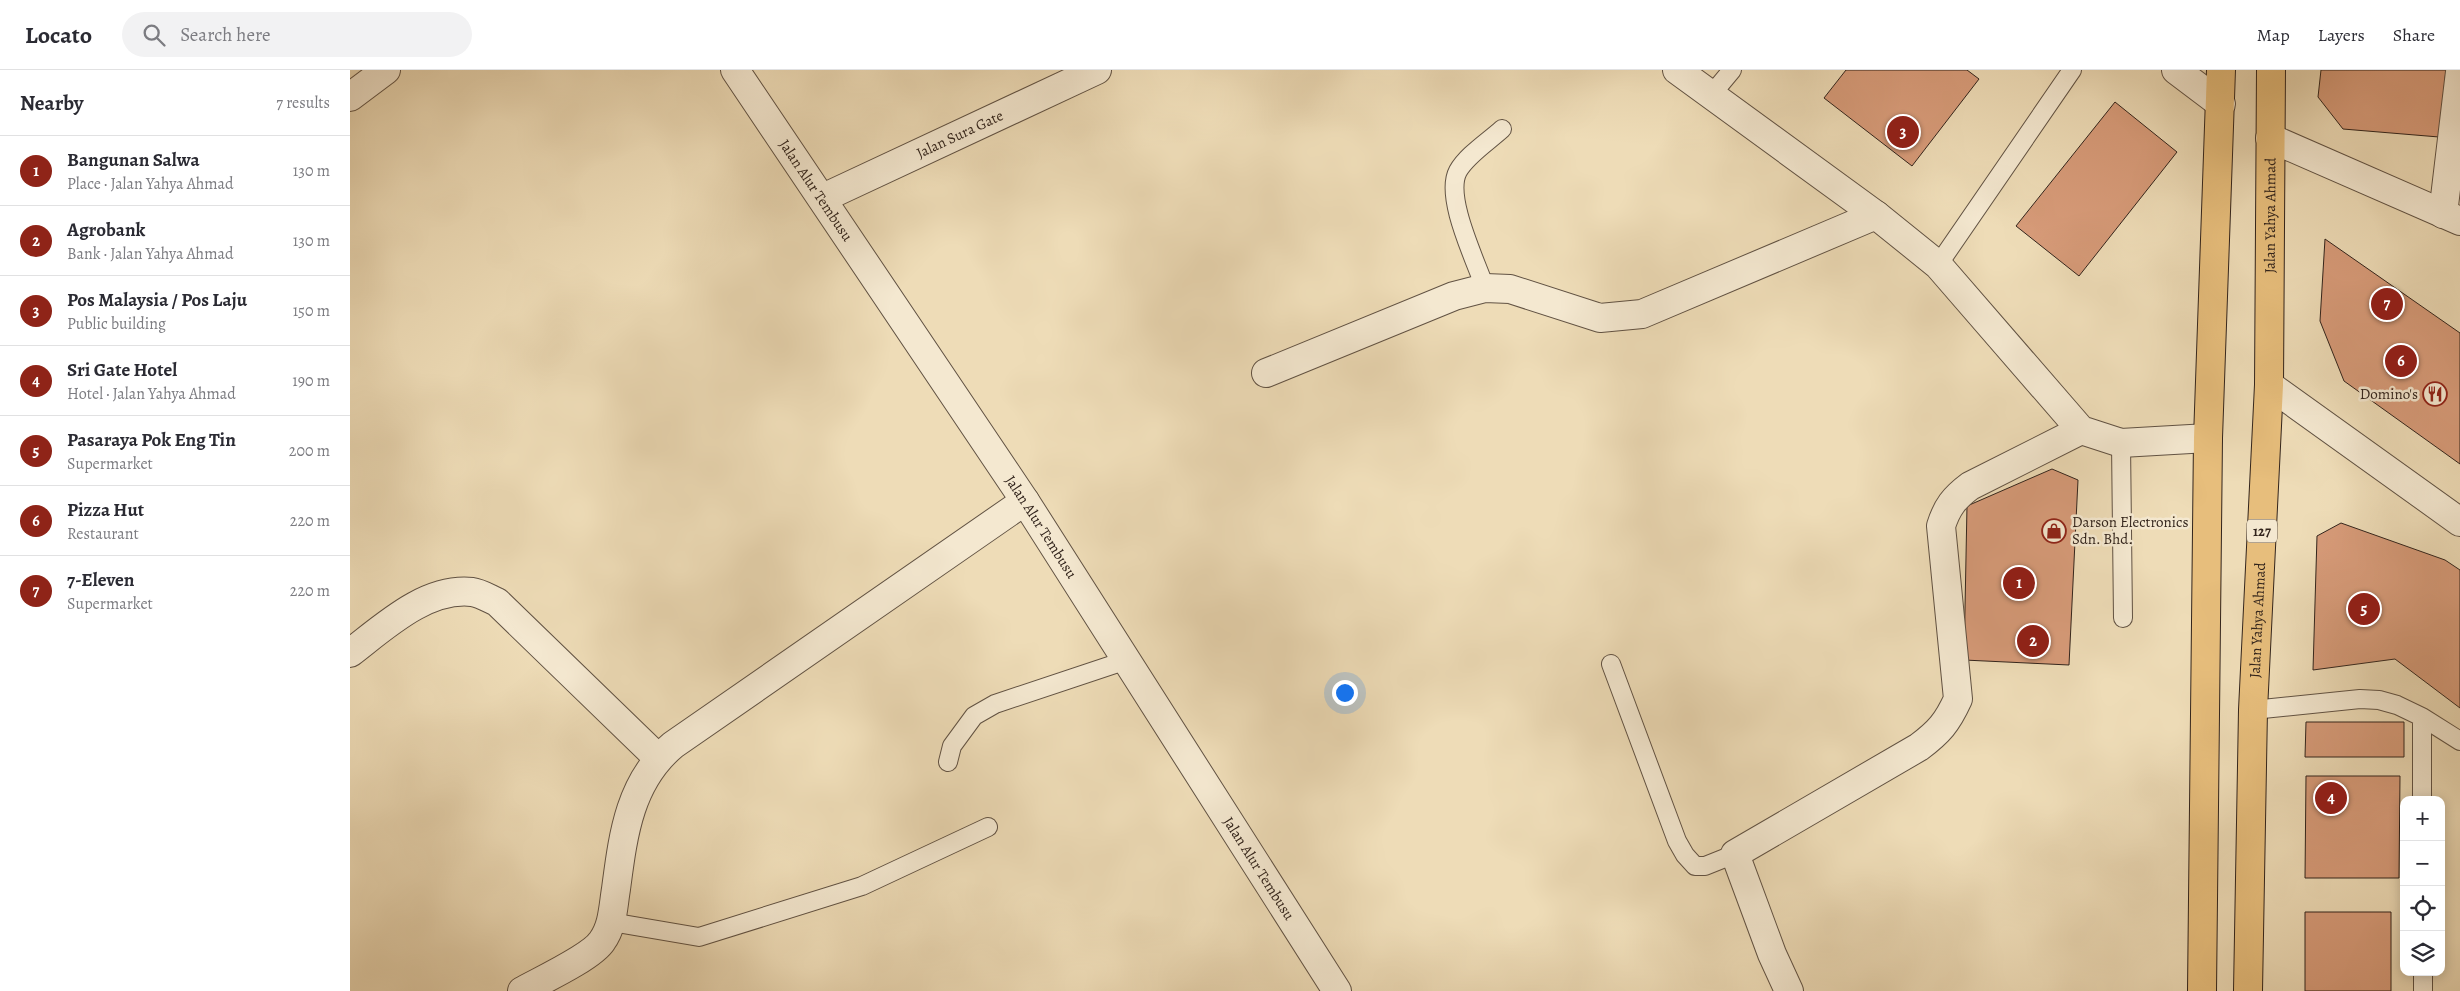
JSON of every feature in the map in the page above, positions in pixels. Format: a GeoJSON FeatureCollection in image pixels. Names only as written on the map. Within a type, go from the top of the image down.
{"type":"FeatureCollection","features":[{"type":"Feature","properties":{"kind":"main road"},"geometry":{"type":"LineString","coordinates":[[2202,991],[2208,438],[2221,70]]}},
{"type":"Feature","properties":{"kind":"main road","name":"Jalan Yahya Ahmad"},"geometry":{"type":"LineString","coordinates":[[2248,991],[2253,710],[2269,385],[2271,70]]}},
{"type":"Feature","properties":{"kind":"street"},"geometry":{"type":"LineString","coordinates":[[350,97],[386,70]]}},
{"type":"Feature","properties":{"kind":"street","name":"Jalan Alur Tembusu"},"geometry":{"type":"LineString","coordinates":[[735,70],[823,198],[1025,501],[1338,991]]}},
{"type":"Feature","properties":{"kind":"street","name":"Jalan Sura Gate"},"geometry":{"type":"LineString","coordinates":[[823,198],[1096,70]]}},
{"type":"Feature","properties":{"kind":"street"},"geometry":{"type":"LineString","coordinates":[[1677,70],[1876,215],[1938,265],[2081,430],[2121,443],[2208,438]]}},
{"type":"Feature","properties":{"kind":"street"},"geometry":{"type":"LineString","coordinates":[[2176,70],[2221,104]]}},
{"type":"Feature","properties":{"kind":"street"},"geometry":{"type":"LineString","coordinates":[[2270,138],[2451,217],[2460,72]]}},
{"type":"Feature","properties":{"kind":"street"},"geometry":{"type":"LineString","coordinates":[[1266,373],[1454,296],[1485,288],[1510,289],[1600,318],[1642,314],[1876,215]]}},
{"type":"Feature","properties":{"kind":"street"},"geometry":{"type":"LineString","coordinates":[[2269,385],[2460,522]]}},
{"type":"Feature","properties":{"kind":"street"},"geometry":{"type":"LineString","coordinates":[[1789,991],[1772,954],[1736,854],[1918,747],[1939,732],[1950,717],[1958,699],[1941,526],[1947,507],[1955,497],[1970,486],[2081,430]]}},
{"type":"Feature","properties":{"kind":"street"},"geometry":{"type":"LineString","coordinates":[[522,991],[564,968],[602,942],[611,922],[622,837],[630,811],[647,772],[658,758],[1025,501]]}},
{"type":"Feature","properties":{"kind":"street"},"geometry":{"type":"LineString","coordinates":[[350,653],[403,613],[454,592],[474,592],[497,602],[658,758]]}},
{"type":"Feature","properties":{"kind":"lane"},"geometry":{"type":"LineString","coordinates":[[1712,94],[1732,70]]}},
{"type":"Feature","properties":{"kind":"lane"},"geometry":{"type":"LineString","coordinates":[[1938,265],[2072,70]]}},
{"type":"Feature","properties":{"kind":"lane"},"geometry":{"type":"LineString","coordinates":[[1485,288],[1457,208],[1455,181],[1458,170],[1502,128]]}},
{"type":"Feature","properties":{"kind":"lane"},"geometry":{"type":"LineString","coordinates":[[2121,443],[2123,618]]}},
{"type":"Feature","properties":{"kind":"lane"},"geometry":{"type":"LineString","coordinates":[[948,762],[952,746],[974,716],[995,704],[1126,660]]}},
{"type":"Feature","properties":{"kind":"lane"},"geometry":{"type":"LineString","coordinates":[[1611,664],[1677,841],[1685,855],[1696,866],[1705,866],[1736,854]]}},
{"type":"Feature","properties":{"kind":"lane"},"geometry":{"type":"LineString","coordinates":[[2253,710],[2360,699],[2379,700],[2397,705],[2422,717],[2460,741]]}},
{"type":"Feature","properties":{"kind":"lane"},"geometry":{"type":"LineString","coordinates":[[2422,717],[2422,796]]}},
{"type":"Feature","properties":{"kind":"lane"},"geometry":{"type":"LineString","coordinates":[[611,922],[699,937],[862,886],[988,827]]}},
{"type":"Feature","properties":{"kind":"lane"},"geometry":{"type":"LineString","coordinates":[[2423,976],[2423,991]]}},
{"type":"Feature","properties":{"kind":"building"},"geometry":{"type":"Polygon","coordinates":[[[1846,70],[1967,70],[1979,79],[1912,166],[1824,98],[1846,70]]]}},
{"type":"Feature","properties":{"kind":"building"},"geometry":{"type":"Polygon","coordinates":[[[2321,70],[2446,70],[2439,137],[2343,129],[2318,97],[2321,70]]]}},
{"type":"Feature","properties":{"kind":"building"},"geometry":{"type":"Polygon","coordinates":[[[2115,102],[2177,152],[2079,276],[2016,226],[2115,102]]]}},
{"type":"Feature","properties":{"kind":"building"},"geometry":{"type":"Polygon","coordinates":[[[2325,239],[2460,333],[2460,464],[2344,381],[2320,321],[2325,239]]]}},
{"type":"Feature","properties":{"kind":"building"},"geometry":{"type":"Polygon","coordinates":[[[2052,469],[2078,480],[2069,665],[1964,660],[1967,506],[2052,469]]]}},
{"type":"Feature","properties":{"kind":"building"},"geometry":{"type":"Polygon","coordinates":[[[2341,523],[2445,560],[2460,570],[2460,708],[2395,659],[2313,670],[2317,536],[2341,523]]]}},
{"type":"Feature","properties":{"kind":"building"},"geometry":{"type":"Polygon","coordinates":[[[2306,722],[2404,722],[2404,757],[2305,757],[2306,722]]]}},
{"type":"Feature","properties":{"kind":"building"},"geometry":{"type":"Polygon","coordinates":[[[2306,776],[2400,776],[2399,878],[2305,878],[2306,776]]]}},
{"type":"Feature","properties":{"kind":"building"},"geometry":{"type":"Polygon","coordinates":[[[2305,912],[2391,912],[2391,991],[2305,991],[2305,912]]]}},
{"type":"Feature","properties":{"kind":"place","name":"Pos Malaysia / Pos Laju"},"geometry":{"type":"Point","coordinates":[1903,132]}},
{"type":"Feature","properties":{"kind":"place","name":"7-Eleven"},"geometry":{"type":"Point","coordinates":[2387,304]}},
{"type":"Feature","properties":{"kind":"place","name":"Pizza Hut"},"geometry":{"type":"Point","coordinates":[2401,361]}},
{"type":"Feature","properties":{"kind":"place","name":"Domino's"},"geometry":{"type":"Point","coordinates":[2435,394]}},
{"type":"Feature","properties":{"kind":"place","name":"Darson Electronics Sdn. Bhd."},"geometry":{"type":"Point","coordinates":[2054,531]}},
{"type":"Feature","properties":{"kind":"place","name":"Bangunan Salwa"},"geometry":{"type":"Point","coordinates":[2019,583]}},
{"type":"Feature","properties":{"kind":"place","name":"Pasaraya Pok Eng Tin"},"geometry":{"type":"Point","coordinates":[2364,609]}},
{"type":"Feature","properties":{"kind":"place","name":"Agrobank"},"geometry":{"type":"Point","coordinates":[2033,641]}},
{"type":"Feature","properties":{"kind":"place","name":"Sri Gate Hotel"},"geometry":{"type":"Point","coordinates":[2331,798]}}]}
